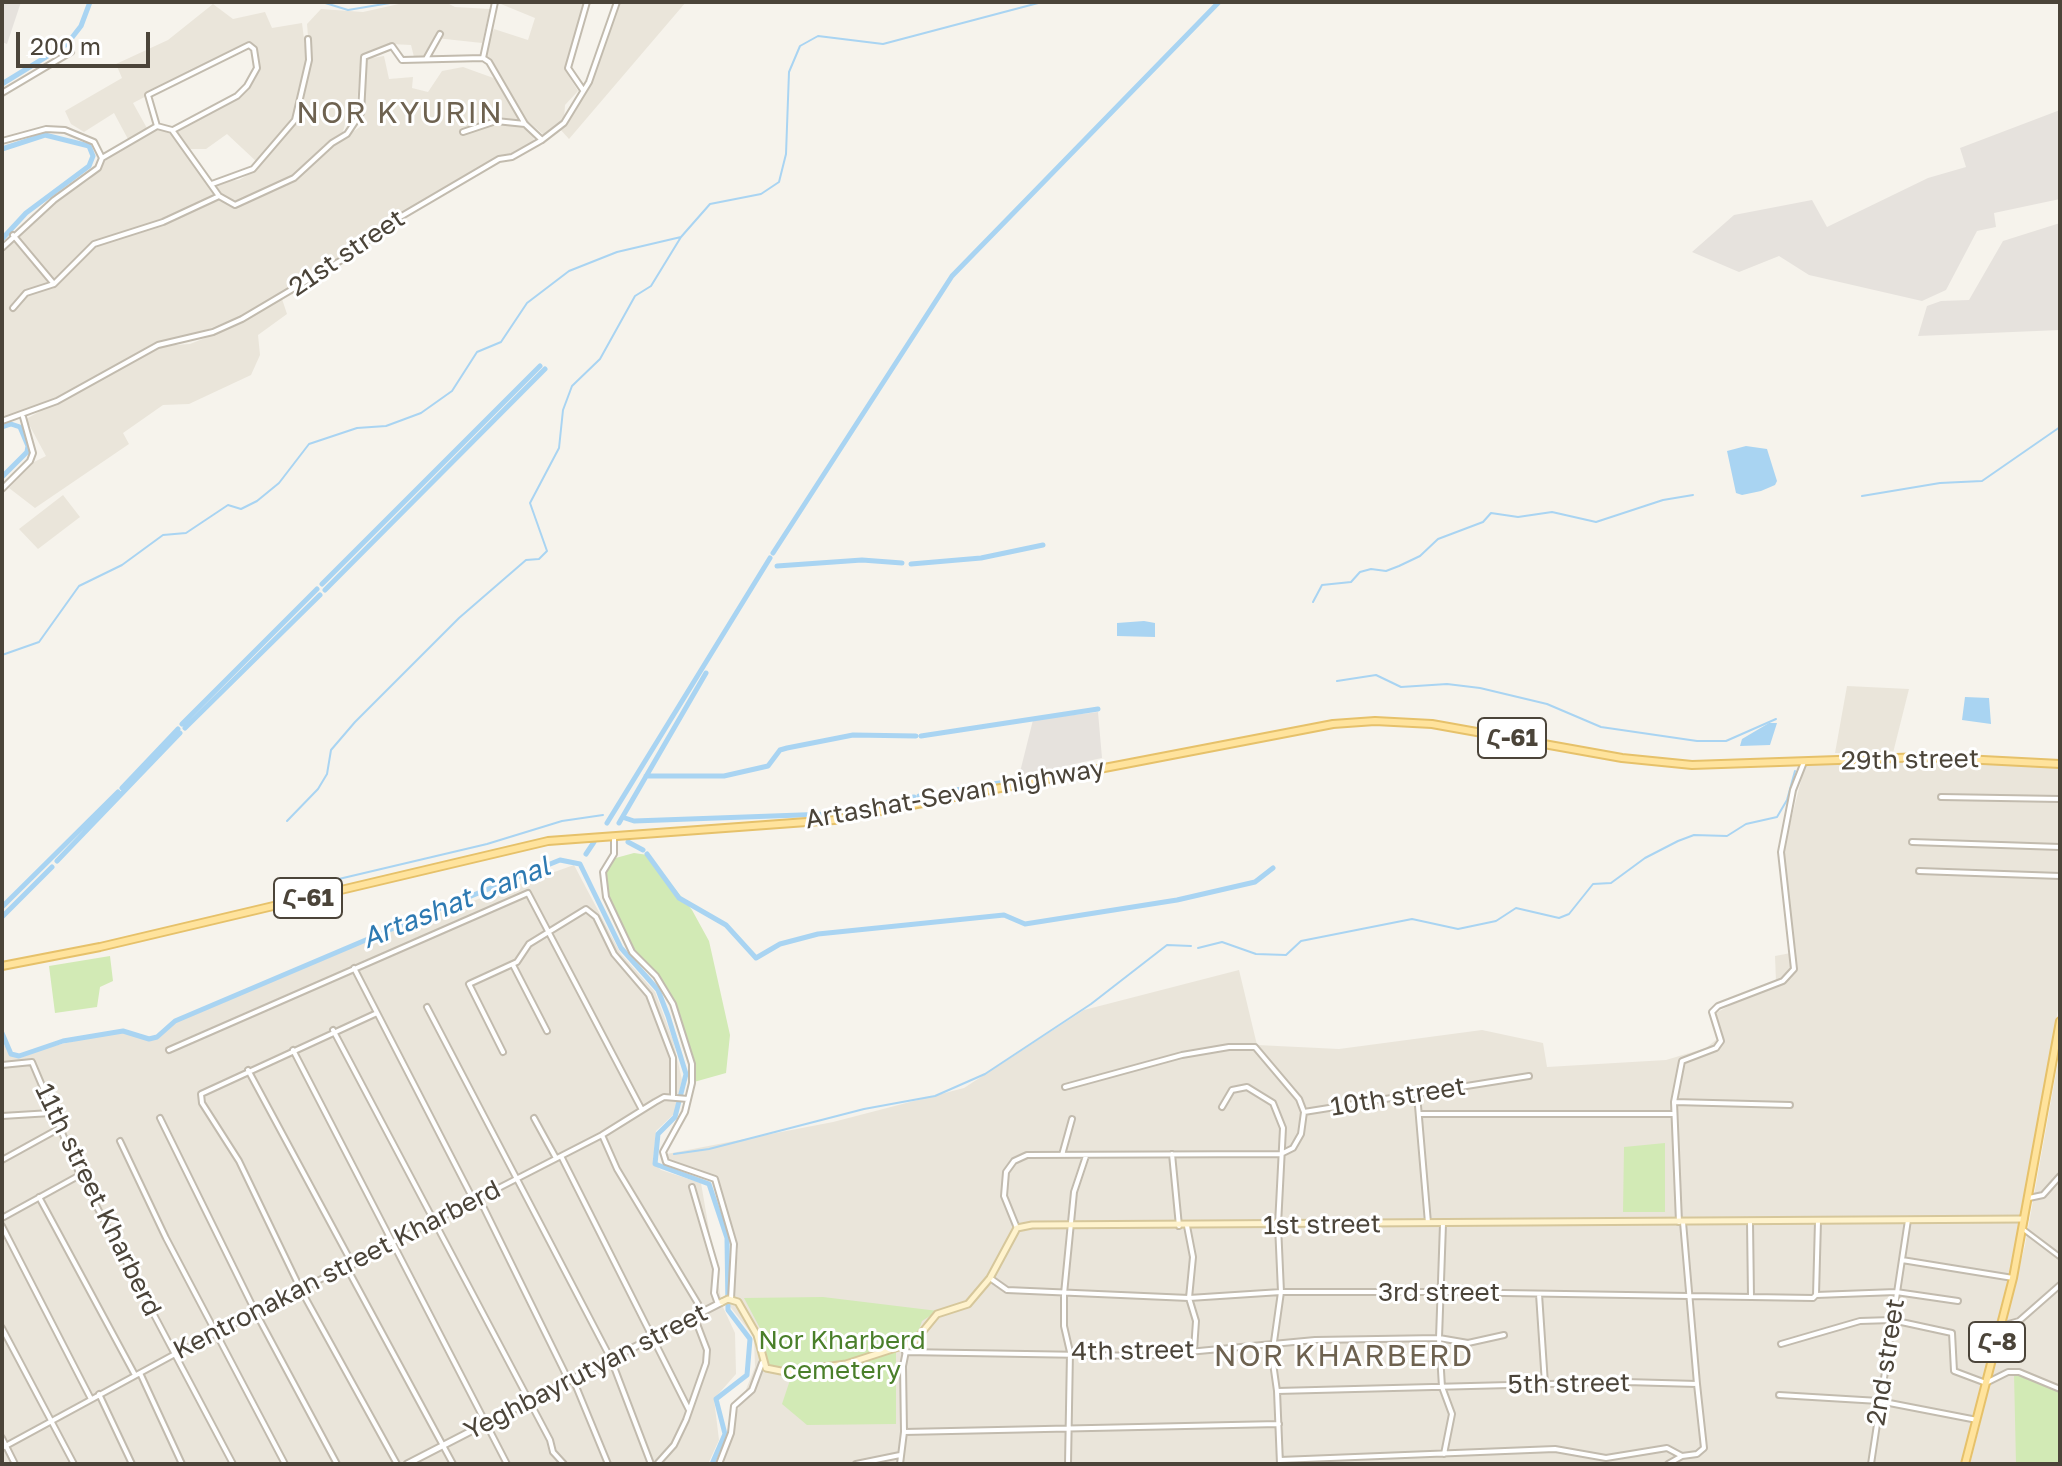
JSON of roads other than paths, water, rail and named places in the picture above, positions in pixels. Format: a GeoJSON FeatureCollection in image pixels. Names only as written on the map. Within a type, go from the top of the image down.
{"type":"FeatureCollection","features":[{"type":"Feature","properties":{"kind":"main road","name":"Artashat-Sevan highway"},"geometry":{"type":"LineString","coordinates":[[2,966],[128,940],[548,841],[614,833],[834,820],[1351,722],[1432,724],[1673,764],[1771,764]]}},
{"type":"Feature","properties":{"kind":"main road","name":"29th street"},"geometry":{"type":"LineString","coordinates":[[1771,764],[1925,757],[2060,762]]}},
{"type":"Feature","properties":{"kind":"main road","name":"Հ-8"},"geometry":{"type":"LineString","coordinates":[[1965,1464],[2013,1278],[2060,1021]]}},
{"type":"Feature","properties":{"kind":"main road","name":"1st street"},"geometry":{"type":"LineString","coordinates":[[1017,1228],[2024,1219]]}},
{"type":"Feature","properties":{"kind":"main road"},"geometry":{"type":"LineString","coordinates":[[725,1301],[738,1302],[757,1335],[762,1363],[772,1372],[846,1364],[906,1349],[937,1314],[963,1309],[990,1278],[1017,1228]]}},
{"type":"Feature","properties":{"kind":"street"},"geometry":{"type":"LineString","coordinates":[[483,58],[495,2]]}},
{"type":"Feature","properties":{"kind":"street"},"geometry":{"type":"LineString","coordinates":[[583,90],[568,68],[587,2]]}},
{"type":"Feature","properties":{"kind":"street","name":"21st street"},"geometry":{"type":"LineString","coordinates":[[2,421],[23,417],[57,401],[142,352],[213,332],[242,319],[345,258],[407,212],[499,159],[512,157],[542,140],[564,123],[594,72],[606,26],[617,2]]}},
{"type":"Feature","properties":{"kind":"street"},"geometry":{"type":"LineString","coordinates":[[426,59],[440,34]]}},
{"type":"Feature","properties":{"kind":"street"},"geometry":{"type":"LineString","coordinates":[[212,184],[253,169],[295,120],[309,60],[308,39]]}},
{"type":"Feature","properties":{"kind":"street"},"geometry":{"type":"LineString","coordinates":[[157,126],[148,95],[249,45],[254,49],[257,68],[237,96],[172,130]]}},
{"type":"Feature","properties":{"kind":"street"},"geometry":{"type":"LineString","coordinates":[[2,248],[13,235],[98,168],[102,158],[157,126],[172,130],[219,196],[235,205],[294,178],[332,143],[347,134],[361,113],[364,57],[392,46],[402,60],[483,58],[494,68],[525,124],[542,140]]}},
{"type":"Feature","properties":{"kind":"street"},"geometry":{"type":"LineString","coordinates":[[2,93],[71,52]]}},
{"type":"Feature","properties":{"kind":"street"},"geometry":{"type":"LineString","coordinates":[[463,132],[496,121],[525,124]]}},
{"type":"Feature","properties":{"kind":"street"},"geometry":{"type":"LineString","coordinates":[[2,141],[46,129],[65,130],[94,142],[102,158]]}},
{"type":"Feature","properties":{"kind":"street"},"geometry":{"type":"LineString","coordinates":[[13,308],[26,293],[54,284],[94,244],[163,222],[219,196]]}},
{"type":"Feature","properties":{"kind":"street"},"geometry":{"type":"LineString","coordinates":[[13,235],[54,284]]}},
{"type":"Feature","properties":{"kind":"street"},"geometry":{"type":"LineString","coordinates":[[2,489],[30,461],[33,453],[23,417]]}},
{"type":"Feature","properties":{"kind":"street"},"geometry":{"type":"LineString","coordinates":[[1668,1464],[1682,1456],[1697,1454],[1704,1448],[1681,1222],[1674,1102],[1682,1061],[1716,1048],[1721,1041],[1712,1012],[1718,1006],[1783,981],[1794,969],[1781,852],[1793,790],[1804,762]]}},
{"type":"Feature","properties":{"kind":"street","name":"29th street"},"geometry":{"type":"LineString","coordinates":[[1941,797],[2059,799]]}},
{"type":"Feature","properties":{"kind":"street"},"geometry":{"type":"LineString","coordinates":[[614,833],[614,854],[603,872],[606,897],[632,952],[656,976],[673,1004],[692,1064],[685,1112],[663,1152],[666,1162],[715,1179],[734,1244],[725,1301],[714,1293],[716,1269],[692,1187]]}},
{"type":"Feature","properties":{"kind":"street"},"geometry":{"type":"LineString","coordinates":[[1912,842],[2060,847]]}},
{"type":"Feature","properties":{"kind":"street"},"geometry":{"type":"LineString","coordinates":[[1919,871],[2060,876]]}},
{"type":"Feature","properties":{"kind":"street"},"geometry":{"type":"LineString","coordinates":[[169,1050],[528,893],[642,1110]]}},
{"type":"Feature","properties":{"kind":"street"},"geometry":{"type":"LineString","coordinates":[[503,1052],[469,984],[513,965],[529,944],[586,909],[596,917],[614,954],[639,980],[657,1013],[673,1058],[673,1097],[688,1099]]}},
{"type":"Feature","properties":{"kind":"street"},"geometry":{"type":"LineString","coordinates":[[513,965],[547,1031]]}},
{"type":"Feature","properties":{"kind":"street"},"geometry":{"type":"LineString","coordinates":[[354,968],[571,1380],[608,1464]]}},
{"type":"Feature","properties":{"kind":"street"},"geometry":{"type":"LineString","coordinates":[[427,1007],[611,1359],[654,1464],[674,1445],[706,1363],[707,1350],[694,1316]]}},
{"type":"Feature","properties":{"kind":"street"},"geometry":{"type":"LineString","coordinates":[[377,1013],[333,1030],[205,1089],[201,1094],[202,1103],[239,1161],[301,1290],[397,1464]]}},
{"type":"Feature","properties":{"kind":"street"},"geometry":{"type":"LineString","coordinates":[[333,1030],[553,1452],[564,1464]]}},
{"type":"Feature","properties":{"kind":"street","name":"10th street"},"geometry":{"type":"LineString","coordinates":[[1065,1087],[1182,1055],[1243,1046],[1264,1054],[1299,1099],[1304,1112],[1529,1076]]}},
{"type":"Feature","properties":{"kind":"street"},"geometry":{"type":"LineString","coordinates":[[293,1050],[507,1464]]}},
{"type":"Feature","properties":{"kind":"street","name":"11th street Kharberd"},"geometry":{"type":"LineString","coordinates":[[2,1065],[32,1062],[51,1113],[80,1175],[233,1464]]}},
{"type":"Feature","properties":{"kind":"street"},"geometry":{"type":"LineString","coordinates":[[248,1070],[453,1464]]}},
{"type":"Feature","properties":{"kind":"street"},"geometry":{"type":"LineString","coordinates":[[1222,1107],[1232,1090],[1239,1086],[1262,1094],[1273,1103],[1283,1128],[1278,1225],[1281,1292],[1272,1356],[1280,1462],[1555,1449],[1606,1458],[1667,1448],[1682,1456]]}},
{"type":"Feature","properties":{"kind":"street"},"geometry":{"type":"LineString","coordinates":[[1417,1094],[1428,1224]]}},
{"type":"Feature","properties":{"kind":"street","name":"Kentronakan street Kharberd"},"geometry":{"type":"LineString","coordinates":[[4,1447],[175,1354],[602,1135],[664,1097],[673,1097]]}},
{"type":"Feature","properties":{"kind":"street"},"geometry":{"type":"LineString","coordinates":[[1674,1102],[1790,1105]]}},
{"type":"Feature","properties":{"kind":"street"},"geometry":{"type":"LineString","coordinates":[[1017,1228],[1004,1196],[1006,1172],[1014,1161],[1027,1155],[1281,1154],[1298,1142],[1304,1112]]}},
{"type":"Feature","properties":{"kind":"street"},"geometry":{"type":"LineString","coordinates":[[2,1116],[51,1113]]}},
{"type":"Feature","properties":{"kind":"street","name":"10th street"},"geometry":{"type":"LineString","coordinates":[[1419,1114],[1673,1114]]}},
{"type":"Feature","properties":{"kind":"street"},"geometry":{"type":"LineString","coordinates":[[160,1118],[256,1313],[337,1464]]}},
{"type":"Feature","properties":{"kind":"street"},"geometry":{"type":"LineString","coordinates":[[534,1118],[558,1157],[689,1410]]}},
{"type":"Feature","properties":{"kind":"street"},"geometry":{"type":"LineString","coordinates":[[1062,1155],[1072,1119]]}},
{"type":"Feature","properties":{"kind":"street"},"geometry":{"type":"LineString","coordinates":[[2,1160],[60,1128]]}},
{"type":"Feature","properties":{"kind":"street"},"geometry":{"type":"LineString","coordinates":[[602,1135],[617,1169],[703,1312]]}},
{"type":"Feature","properties":{"kind":"street"},"geometry":{"type":"LineString","coordinates":[[120,1141],[166,1238],[285,1464]]}},
{"type":"Feature","properties":{"kind":"street"},"geometry":{"type":"LineString","coordinates":[[1172,1154],[1183,1226],[1193,1257],[1189,1298],[1196,1321],[1194,1351]]}},
{"type":"Feature","properties":{"kind":"street"},"geometry":{"type":"LineString","coordinates":[[1068,1464],[1070,1352],[1064,1326],[1064,1294],[1073,1227],[1074,1192],[1086,1156]]}},
{"type":"Feature","properties":{"kind":"street"},"geometry":{"type":"LineString","coordinates":[[2,1218],[80,1175]]}},
{"type":"Feature","properties":{"kind":"street"},"geometry":{"type":"LineString","coordinates":[[2029,1198],[2043,1195],[2060,1176]]}},
{"type":"Feature","properties":{"kind":"street"},"geometry":{"type":"LineString","coordinates":[[39,1197],[137,1374],[182,1464]]}},
{"type":"Feature","properties":{"kind":"street","name":"2nd street"},"geometry":{"type":"LineString","coordinates":[[1871,1464],[1908,1220]]}},
{"type":"Feature","properties":{"kind":"street"},"geometry":{"type":"LineString","coordinates":[[1816,1295],[1818,1221]]}},
{"type":"Feature","properties":{"kind":"street"},"geometry":{"type":"LineString","coordinates":[[1750,1222],[1751,1297]]}},
{"type":"Feature","properties":{"kind":"street"},"geometry":{"type":"LineString","coordinates":[[1443,1224],[1439,1338],[1442,1387],[1452,1414],[1444,1454]]}},
{"type":"Feature","properties":{"kind":"street"},"geometry":{"type":"LineString","coordinates":[[2,1226],[91,1399]]}},
{"type":"Feature","properties":{"kind":"street"},"geometry":{"type":"LineString","coordinates":[[2023,1229],[2060,1257]]}},
{"type":"Feature","properties":{"kind":"street"},"geometry":{"type":"LineString","coordinates":[[1902,1260],[2013,1278]]}},
{"type":"Feature","properties":{"kind":"street","name":"3rd street"},"geometry":{"type":"LineString","coordinates":[[990,1278],[1007,1290],[1189,1298],[1281,1292],[1688,1294],[1813,1298],[1816,1295],[1896,1292],[1958,1301]]}},
{"type":"Feature","properties":{"kind":"street"},"geometry":{"type":"LineString","coordinates":[[2001,1326],[2019,1321],[2060,1285]]}},
{"type":"Feature","properties":{"kind":"street"},"geometry":{"type":"LineString","coordinates":[[1539,1294],[1545,1384]]}},
{"type":"Feature","properties":{"kind":"street","name":"Yeghbayrutyan street"},"geometry":{"type":"LineString","coordinates":[[407,1464],[725,1301]]}},
{"type":"Feature","properties":{"kind":"street"},"geometry":{"type":"LineString","coordinates":[[1781,1344],[1860,1321],[1892,1320],[1950,1331],[1951,1368],[1986,1383],[2014,1371],[2060,1389]]}},
{"type":"Feature","properties":{"kind":"street"},"geometry":{"type":"LineString","coordinates":[[2,1328],[74,1464]]}},
{"type":"Feature","properties":{"kind":"street","name":"4th street"},"geometry":{"type":"LineString","coordinates":[[906,1349],[1146,1356],[1274,1344],[1439,1338],[1468,1343],[1504,1335]]}},
{"type":"Feature","properties":{"kind":"street"},"geometry":{"type":"LineString","coordinates":[[900,1464],[906,1349]]}},
{"type":"Feature","properties":{"kind":"street"},"geometry":{"type":"LineString","coordinates":[[719,1464],[731,1433],[730,1416],[734,1406],[752,1390],[762,1363]]}},
{"type":"Feature","properties":{"kind":"street","name":"5th street"},"geometry":{"type":"LineString","coordinates":[[1277,1391],[1545,1384],[1697,1384]]}},
{"type":"Feature","properties":{"kind":"street"},"geometry":{"type":"LineString","coordinates":[[99,1394],[132,1464]]}},
{"type":"Feature","properties":{"kind":"street"},"geometry":{"type":"LineString","coordinates":[[1779,1395],[1879,1401],[1977,1420]]}},
{"type":"Feature","properties":{"kind":"street"},"geometry":{"type":"LineString","coordinates":[[904,1432],[1279,1424]]}},
{"type":"Feature","properties":{"kind":"street"},"geometry":{"type":"LineString","coordinates":[[2,1438],[15,1464]]}},
{"type":"Feature","properties":{"kind":"street"},"geometry":{"type":"LineString","coordinates":[[1697,1454],[1698,1464]]}},
{"type":"Feature","properties":{"kind":"street"},"geometry":{"type":"LineString","coordinates":[[856,1464],[900,1455]]}},
{"type":"Feature","properties":{"kind":"water"},"geometry":{"type":"Polygon","coordinates":[[[1746,446],[1767,449],[1777,481],[1761,491],[1742,495],[1736,493],[1727,451],[1746,446]]]}},
{"type":"Feature","properties":{"kind":"water"},"geometry":{"type":"Polygon","coordinates":[[[1117,623],[1155,623],[1155,637],[1117,636],[1117,623]]]}},
{"type":"Feature","properties":{"kind":"water"},"geometry":{"type":"Polygon","coordinates":[[[1965,697],[1989,698],[1991,724],[1962,720],[1965,697]]]}},
{"type":"Feature","properties":{"kind":"water"},"geometry":{"type":"Polygon","coordinates":[[[1769,723],[1777,723],[1770,745],[1740,746],[1742,739],[1769,723]]]}},
{"type":"Feature","properties":{"kind":"waterway","name":"Artashat Canal"},"geometry":{"type":"LineString","coordinates":[[2,84],[67,44],[81,26],[90,2]]}},
{"type":"Feature","properties":{"kind":"waterway"},"geometry":{"type":"LineString","coordinates":[[322,2],[348,10],[396,2]]}},
{"type":"Feature","properties":{"kind":"waterway"},"geometry":{"type":"LineString","coordinates":[[287,821],[318,789],[327,774],[331,750],[355,722],[459,618],[526,560],[539,559],[547,551],[530,503],[559,448],[563,410],[572,386],[600,359],[635,296],[651,286],[681,237],[710,204],[761,194],[779,182],[786,154],[789,72],[800,46],[818,36],[883,44],[1042,2]]}},
{"type":"Feature","properties":{"kind":"waterway"},"geometry":{"type":"LineString","coordinates":[[773,553],[952,276],[1219,2]]}},
{"type":"Feature","properties":{"kind":"waterway","name":"Artashat Canal"},"geometry":{"type":"LineString","coordinates":[[2,149],[45,135],[89,146],[93,156],[89,166],[26,213],[2,239]]}},
{"type":"Feature","properties":{"kind":"waterway"},"geometry":{"type":"LineString","coordinates":[[2,655],[39,642],[79,586],[122,565],[163,535],[186,533],[228,505],[241,509],[257,501],[279,483],[309,444],[357,428],[386,426],[421,413],[452,391],[477,352],[501,342],[527,303],[569,271],[617,252],[681,237]]}},
{"type":"Feature","properties":{"kind":"waterway"},"geometry":{"type":"LineString","coordinates":[[322,584],[540,366]]}},
{"type":"Feature","properties":{"kind":"waterway"},"geometry":{"type":"LineString","coordinates":[[325,590],[545,369]]}},
{"type":"Feature","properties":{"kind":"waterway","name":"Artashat Canal"},"geometry":{"type":"LineString","coordinates":[[2,427],[11,424],[20,427],[28,446],[27,452],[2,477]]}},
{"type":"Feature","properties":{"kind":"waterway"},"geometry":{"type":"LineString","coordinates":[[1862,496],[1940,483],[1982,481],[2060,427]]}},
{"type":"Feature","properties":{"kind":"waterway"},"geometry":{"type":"LineString","coordinates":[[1313,602],[1322,585],[1351,582],[1360,572],[1371,569],[1386,571],[1399,566],[1420,556],[1438,539],[1483,522],[1491,513],[1518,517],[1552,512],[1596,522],[1663,500],[1693,495]]}},
{"type":"Feature","properties":{"kind":"waterway"},"geometry":{"type":"LineString","coordinates":[[911,564],[981,558],[1043,545]]}},
{"type":"Feature","properties":{"kind":"waterway"},"geometry":{"type":"LineString","coordinates":[[607,823],[770,558]]}},
{"type":"Feature","properties":{"kind":"waterway"},"geometry":{"type":"LineString","coordinates":[[777,566],[862,560],[902,563]]}},
{"type":"Feature","properties":{"kind":"waterway"},"geometry":{"type":"LineString","coordinates":[[182,724],[317,589]]}},
{"type":"Feature","properties":{"kind":"waterway"},"geometry":{"type":"LineString","coordinates":[[185,728],[320,595]]}},
{"type":"Feature","properties":{"kind":"waterway"},"geometry":{"type":"LineString","coordinates":[[619,823],[706,673]]}},
{"type":"Feature","properties":{"kind":"waterway"},"geometry":{"type":"LineString","coordinates":[[1337,681],[1376,675],[1401,687],[1447,684],[1480,688],[1547,704],[1601,727],[1697,741],[1726,741],[1776,719]]}},
{"type":"Feature","properties":{"kind":"waterway"},"geometry":{"type":"LineString","coordinates":[[921,736],[1098,709]]}},
{"type":"Feature","properties":{"kind":"waterway"},"geometry":{"type":"LineString","coordinates":[[122,788],[178,729]]}},
{"type":"Feature","properties":{"kind":"waterway"},"geometry":{"type":"LineString","coordinates":[[57,861],[180,733]]}},
{"type":"Feature","properties":{"kind":"waterway"},"geometry":{"type":"LineString","coordinates":[[646,776],[724,776],[768,766],[780,750],[787,748],[853,735],[916,736]]}},
{"type":"Feature","properties":{"kind":"waterway"},"geometry":{"type":"LineString","coordinates":[[1198,948],[1222,942],[1256,954],[1286,955],[1301,941],[1412,919],[1458,929],[1496,921],[1516,908],[1559,918],[1569,914],[1593,884],[1611,883],[1645,858],[1678,841],[1694,835],[1727,836],[1746,824],[1777,817],[1787,800],[1795,771]]}},
{"type":"Feature","properties":{"kind":"waterway"},"geometry":{"type":"LineString","coordinates":[[919,796],[1018,780]]}},
{"type":"Feature","properties":{"kind":"waterway"},"geometry":{"type":"LineString","coordinates":[[2,907],[118,792]]}},
{"type":"Feature","properties":{"kind":"waterway"},"geometry":{"type":"LineString","coordinates":[[625,818],[634,821],[828,814],[914,797]]}},
{"type":"Feature","properties":{"kind":"waterway"},"geometry":{"type":"LineString","coordinates":[[288,891],[487,844],[562,821],[603,815]]}},
{"type":"Feature","properties":{"kind":"waterway"},"geometry":{"type":"LineString","coordinates":[[586,854],[594,842]]}},
{"type":"Feature","properties":{"kind":"waterway"},"geometry":{"type":"LineString","coordinates":[[628,842],[643,850]]}},
{"type":"Feature","properties":{"kind":"waterway"},"geometry":{"type":"LineString","coordinates":[[647,854],[679,898],[726,925],[756,958],[780,944],[818,934],[1004,915],[1025,924],[1177,900],[1255,882],[1273,868]]}},
{"type":"Feature","properties":{"kind":"waterway","name":"Artashat Canal"},"geometry":{"type":"LineString","coordinates":[[2,1033],[11,1054],[19,1056],[63,1041],[123,1031],[149,1039],[157,1037],[175,1021],[434,911],[560,860],[580,864],[621,948],[658,990],[668,1016],[686,1074],[675,1117],[658,1134],[655,1164],[709,1184],[727,1238],[728,1310],[750,1339],[747,1375],[716,1399],[725,1434],[712,1464]]}},
{"type":"Feature","properties":{"kind":"waterway"},"geometry":{"type":"LineString","coordinates":[[2,917],[52,867]]}},
{"type":"Feature","properties":{"kind":"waterway"},"geometry":{"type":"LineString","coordinates":[[674,1154],[709,1149],[864,1109],[935,1096],[985,1074],[1091,1004],[1167,945],[1191,946]]}},
{"type":"Feature","properties":{"kind":"district","name":"NOR KYURIN"},"geometry":{"type":"Point","coordinates":[400,113]}},
{"type":"Feature","properties":{"kind":"district","name":"NOR KHARBERD"},"geometry":{"type":"Point","coordinates":[1344,1356]}},
{"type":"Feature","properties":{"kind":"park label","name":"Nor Kharberd cemetery"},"geometry":{"type":"Point","coordinates":[842,1356]}}]}
